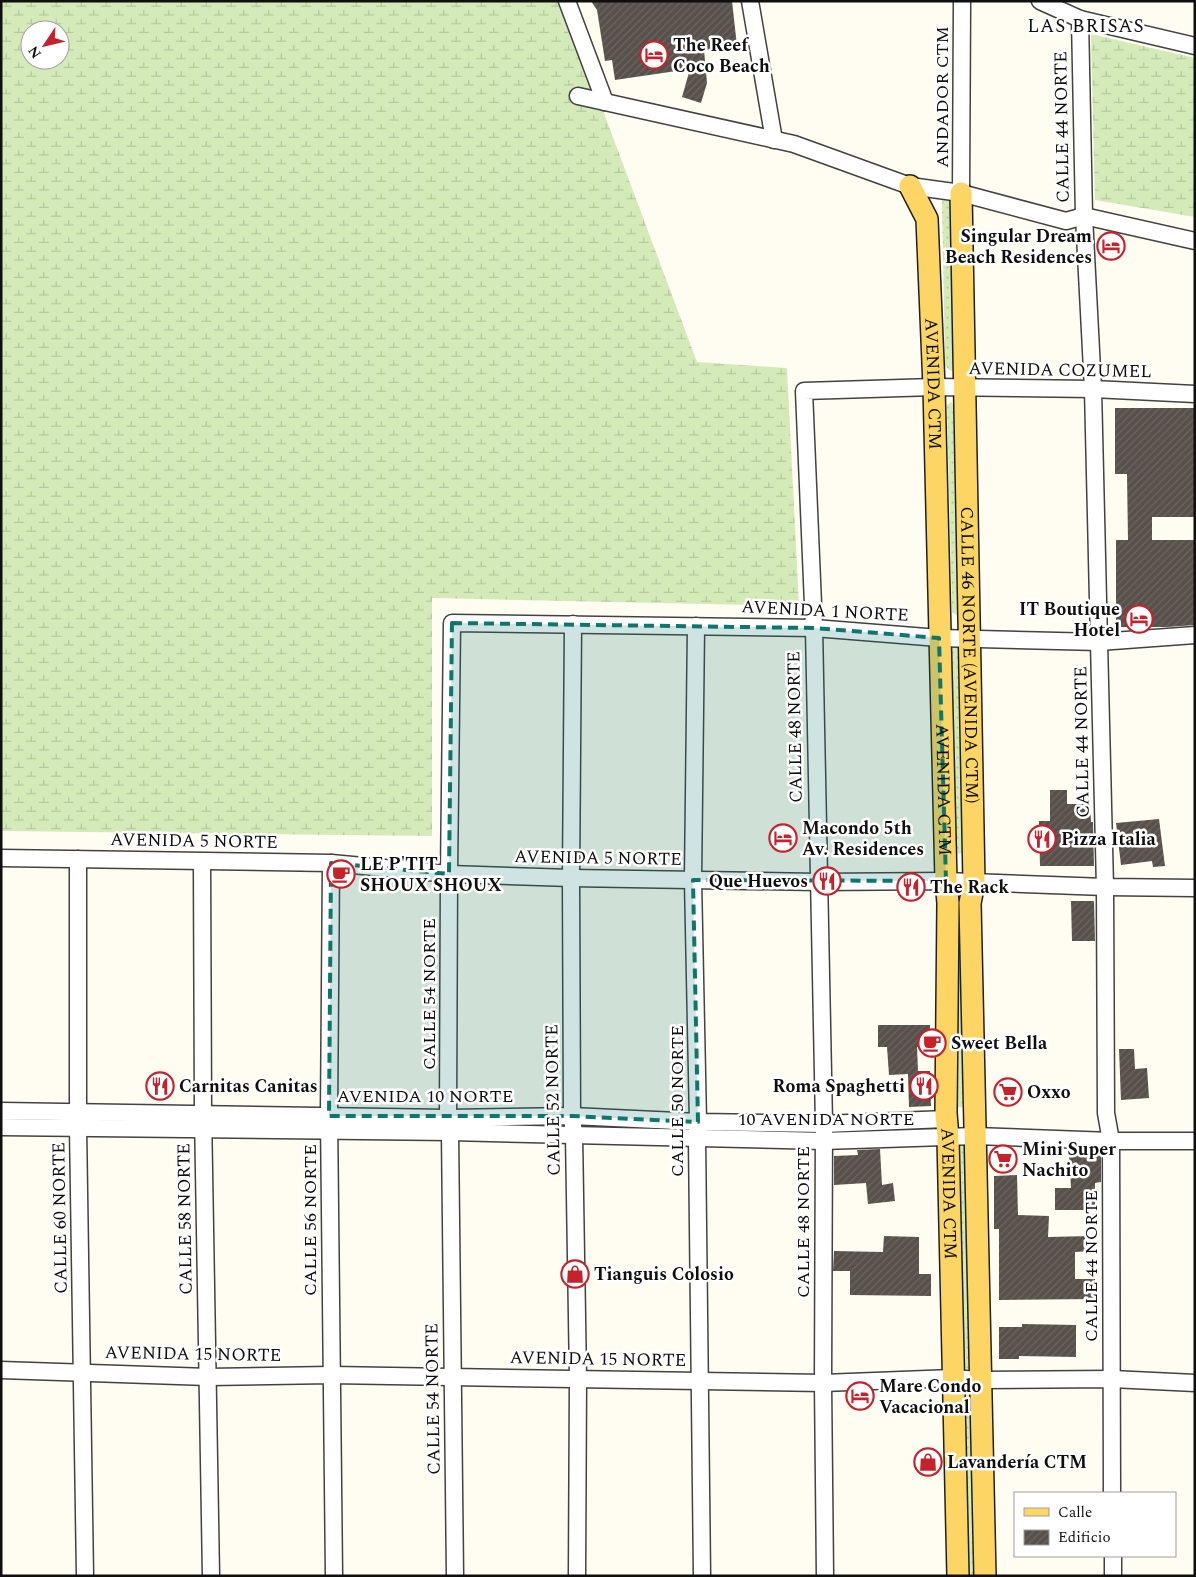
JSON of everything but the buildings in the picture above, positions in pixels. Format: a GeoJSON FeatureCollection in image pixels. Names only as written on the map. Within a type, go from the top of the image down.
{"type":"FeatureCollection","features":[{"type":"Feature","properties":{"kind":"main road","name":"AVENIDA CTM"},"geometry":{"type":"LineString","coordinates":[[910,186],[927,219],[934,387],[939,638],[948,903],[947,1128],[958,1576]]}},
{"type":"Feature","properties":{"kind":"main road","name":"CALLE 46 NORTE (AVENIDA CTM)"},"geometry":{"type":"LineString","coordinates":[[961,193],[970,639],[975,1127]]}},
{"type":"Feature","properties":{"kind":"main road","name":"AVENIDA CTM"},"geometry":{"type":"LineString","coordinates":[[975,1127],[985,1576]]}},
{"type":"Feature","properties":{"kind":"street"},"geometry":{"type":"LineString","coordinates":[[567,1],[605,102]]}},
{"type":"Feature","properties":{"kind":"street"},"geometry":{"type":"LineString","coordinates":[[750,1],[774,140]]}},
{"type":"Feature","properties":{"kind":"street","name":"ANDADOR CTM"},"geometry":{"type":"LineString","coordinates":[[961,193],[962,1]]}},
{"type":"Feature","properties":{"kind":"street"},"geometry":{"type":"LineString","coordinates":[[1040,1],[1080,19],[1195,46]]}},
{"type":"Feature","properties":{"kind":"street","name":"CALLE 44 NORTE"},"geometry":{"type":"LineString","coordinates":[[1080,19],[1084,216],[1093,389],[1100,642],[1105,887],[1106,1119],[1111,1141],[1112,1492]]}},
{"type":"Feature","properties":{"kind":"street"},"geometry":{"type":"LineString","coordinates":[[578,96],[794,144],[910,186],[961,193],[1066,221],[1084,216],[1195,241]]}},
{"type":"Feature","properties":{"kind":"street","name":"AVENIDA COZUMEL"},"geometry":{"type":"LineString","coordinates":[[804,391],[934,387],[1093,389],[1195,394]]}},
{"type":"Feature","properties":{"kind":"street","name":"CALLE 48 NORTE"},"geometry":{"type":"LineString","coordinates":[[804,391],[814,628],[824,1132],[825,1576]]}},
{"type":"Feature","properties":{"kind":"street","name":"AVENIDA 1 NORTE"},"geometry":{"type":"LineString","coordinates":[[452,622],[814,628],[939,638],[1100,642],[1195,635]]}},
{"type":"Feature","properties":{"kind":"street","name":"CALLE 54 NORTE"},"geometry":{"type":"LineString","coordinates":[[452,622],[449,1125],[456,1576]]}},
{"type":"Feature","properties":{"kind":"street","name":"CALLE 52 NORTE"},"geometry":{"type":"LineString","coordinates":[[573,624],[571,878],[572,1116],[574,1135],[578,1378],[577,1576]]}},
{"type":"Feature","properties":{"kind":"street","name":"CALLE 50 NORTE"},"geometry":{"type":"LineString","coordinates":[[696,626],[694,880],[702,1576]]}},
{"type":"Feature","properties":{"kind":"street","name":"AVENIDA 5 NORTE"},"geometry":{"type":"LineString","coordinates":[[1,858],[331,863],[449,874],[571,878],[818,882],[946,881],[972,893],[1105,887],[1195,888]]}},
{"type":"Feature","properties":{"kind":"street","name":"CALLE 60 NORTE"},"geometry":{"type":"LineString","coordinates":[[78,859],[78,1120],[85,1576]]}},
{"type":"Feature","properties":{"kind":"street","name":"CALLE 58 NORTE"},"geometry":{"type":"LineString","coordinates":[[202,862],[203,1130],[211,1576]]}},
{"type":"Feature","properties":{"kind":"street","name":"CALLE 56 NORTE"},"geometry":{"type":"LineString","coordinates":[[331,863],[331,1375],[334,1576]]}},
{"type":"Feature","properties":{"kind":"street"},"geometry":{"type":"LineString","coordinates":[[948,903],[972,893]]}},
{"type":"Feature","properties":{"kind":"street","name":"AVENIDA 10 NORTE"},"geometry":{"type":"LineString","coordinates":[[1,1111],[78,1120],[203,1130],[330,1124],[449,1125],[574,1135],[697,1138]]}},
{"type":"Feature","properties":{"kind":"street","name":"AVENIDA 10 NORTE"},"geometry":{"type":"LineString","coordinates":[[1,1127],[78,1120],[203,1113],[330,1124]]}},
{"type":"Feature","properties":{"kind":"street","name":"AVENIDA 10 NORTE"},"geometry":{"type":"LineString","coordinates":[[449,1125],[572,1116],[698,1122]]}},
{"type":"Feature","properties":{"kind":"street","name":"10 AVENIDA NORTE"},"geometry":{"type":"LineString","coordinates":[[698,1122],[824,1132]]}},
{"type":"Feature","properties":{"kind":"street","name":"10 AVENIDA NORTE"},"geometry":{"type":"LineString","coordinates":[[697,1138],[975,1127],[1111,1141],[1195,1141]]}},
{"type":"Feature","properties":{"kind":"street","name":"AVENIDA 15 NORTE"},"geometry":{"type":"LineString","coordinates":[[1,1370],[208,1377],[331,1375],[824,1382],[953,1378],[980,1380],[1112,1379],[1195,1383]]}},
{"type":"Feature","properties":{"kind":"street"},"geometry":{"type":"LineString","coordinates":[[1113,1557],[1113,1576]]}},
{"type":"Feature","properties":{"kind":"highlighted area"},"geometry":{"type":"Polygon","coordinates":[[[452,623],[814,628],[939,638],[946,881],[693,880],[698,1122],[572,1116],[329,1116],[331,863],[449,874],[452,623]]]}},
{"type":"Feature","properties":{"kind":"green space"},"geometry":{"type":"Polygon","coordinates":[[[1,1],[562,1],[697,362],[787,368],[799,606],[432,598],[432,836],[1,831],[1,1]]]}},
{"type":"Feature","properties":{"kind":"green space"},"geometry":{"type":"Polygon","coordinates":[[[1091,34],[1195,58],[1195,217],[1095,200],[1091,34]]]}},
{"type":"Feature","properties":{"kind":"green space"},"geometry":{"type":"Polygon","coordinates":[[[949,198],[953,202],[954,371],[949,370],[945,365],[942,200],[949,198]]]}},
{"type":"Feature","properties":{"kind":"green space"},"geometry":{"type":"Polygon","coordinates":[[[951,402],[955,407],[961,612],[957,615],[952,612],[947,405],[951,402]]]}},
{"type":"Feature","properties":{"kind":"green space"},"geometry":{"type":"Polygon","coordinates":[[[953,646],[960,647],[965,852],[959,854],[954,852],[951,649],[953,646]]]}},
{"type":"Feature","properties":{"kind":"green space"},"geometry":{"type":"Polygon","coordinates":[[[960,909],[965,1107],[956,1107],[957,910],[960,909]]]}},
{"type":"Feature","properties":{"kind":"green space"},"geometry":{"type":"Polygon","coordinates":[[[961,1144],[967,1144],[970,1369],[964,1368],[961,1362],[957,1148],[961,1144]]]}},
{"type":"Feature","properties":{"kind":"green space"},"geometry":{"type":"Polygon","coordinates":[[[967,1390],[971,1391],[977,1576],[967,1576],[963,1394],[967,1390]]]}},
{"type":"Feature","properties":{"kind":"place","name":"The Reef Coco Beach"},"geometry":{"type":"Point","coordinates":[654,55]}},
{"type":"Feature","properties":{"kind":"place","name":"Singular Dream Beach Residences"},"geometry":{"type":"Point","coordinates":[1111,246]}},
{"type":"Feature","properties":{"kind":"place","name":"IT Boutique Hotel"},"geometry":{"type":"Point","coordinates":[1139,619]}},
{"type":"Feature","properties":{"kind":"place","name":"Macondo 5th Av. Residences"},"geometry":{"type":"Point","coordinates":[783,838]}},
{"type":"Feature","properties":{"kind":"place","name":"Pizza Italia"},"geometry":{"type":"Point","coordinates":[1042,839]}},
{"type":"Feature","properties":{"kind":"place","name":"LE P'TIT SHOUX SHOUX"},"geometry":{"type":"Point","coordinates":[341,874]}},
{"type":"Feature","properties":{"kind":"place","name":"Que Huevos"},"geometry":{"type":"Point","coordinates":[827,881]}},
{"type":"Feature","properties":{"kind":"place","name":"The Rack"},"geometry":{"type":"Point","coordinates":[911,887]}},
{"type":"Feature","properties":{"kind":"place","name":"Sweet Bella"},"geometry":{"type":"Point","coordinates":[932,1043]}},
{"type":"Feature","properties":{"kind":"place","name":"Carnitas Canitas"},"geometry":{"type":"Point","coordinates":[160,1086]}},
{"type":"Feature","properties":{"kind":"place","name":"Roma Spaghetti"},"geometry":{"type":"Point","coordinates":[924,1086]}},
{"type":"Feature","properties":{"kind":"place","name":"Oxxo"},"geometry":{"type":"Point","coordinates":[1008,1092]}},
{"type":"Feature","properties":{"kind":"place","name":"Mini Super Nachito"},"geometry":{"type":"Point","coordinates":[1003,1159]}},
{"type":"Feature","properties":{"kind":"place","name":"Tianguis Colosio"},"geometry":{"type":"Point","coordinates":[575,1274]}},
{"type":"Feature","properties":{"kind":"place","name":"Mare Condo Vacacional"},"geometry":{"type":"Point","coordinates":[860,1396]}},
{"type":"Feature","properties":{"kind":"place","name":"Lavandería CTM"},"geometry":{"type":"Point","coordinates":[928,1462]}},
{"type":"Feature","properties":{"kind":"district","name":"LAS BRISAS"},"geometry":{"type":"Point","coordinates":[1086,26]}}]}
